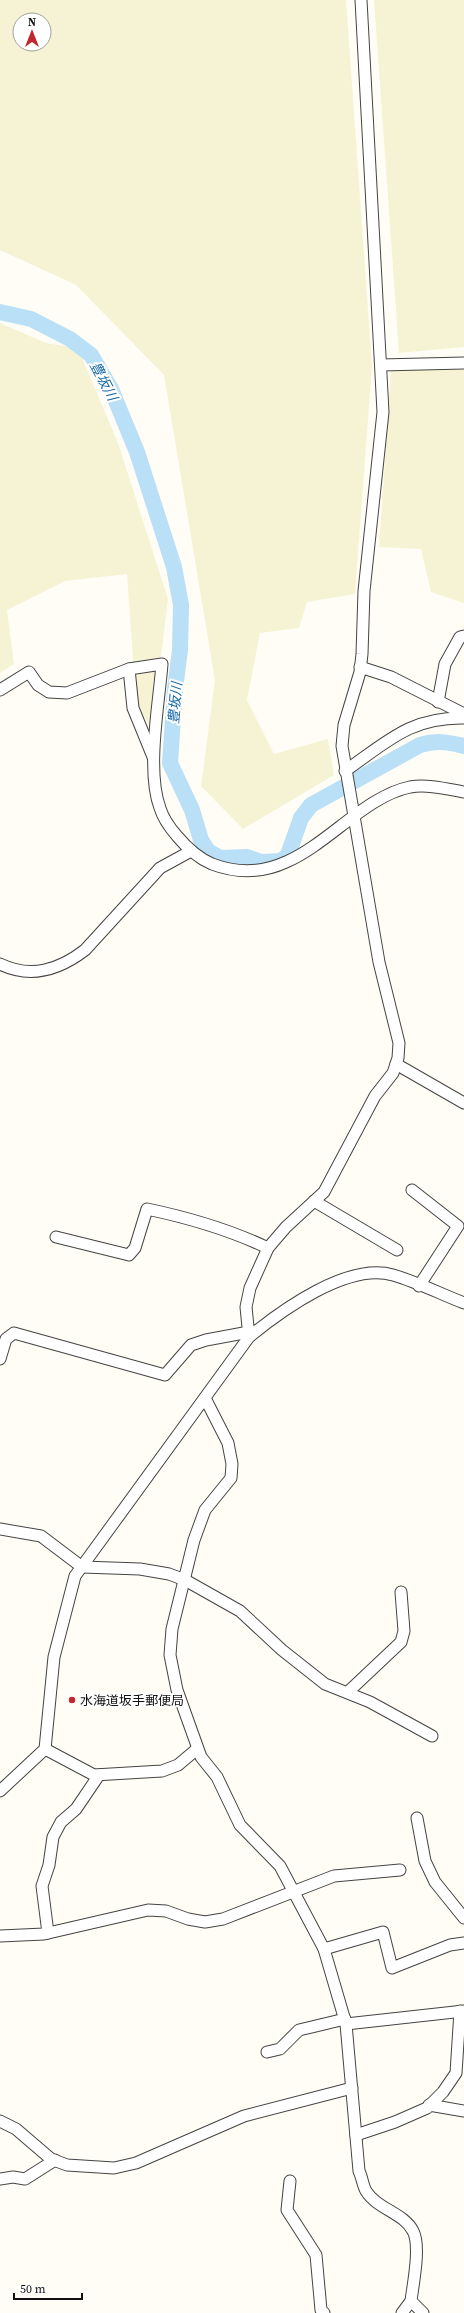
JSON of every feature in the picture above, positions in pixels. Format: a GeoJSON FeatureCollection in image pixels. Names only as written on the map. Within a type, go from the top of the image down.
{"type":"FeatureCollection","features":[{"type":"Feature","properties":{"kind":"street"},"geometry":{"type":"LineString","coordinates":[[249,1334],[246,1307],[250,1288],[268,1248],[286,1227],[324,1192],[339,1168],[375,1096],[393,1073],[399,1043],[379,962],[345,773],[342,746],[344,725],[360,667],[364,591],[382,440],[383,412],[361,0]]}},
{"type":"Feature","properties":{"kind":"street"},"geometry":{"type":"LineString","coordinates":[[381,366],[464,363]]}},
{"type":"Feature","properties":{"kind":"street"},"geometry":{"type":"LineString","coordinates":[[438,702],[445,664],[460,637],[464,636]]}},
{"type":"Feature","properties":{"kind":"street"},"geometry":{"type":"LineString","coordinates":[[0,690],[29,672],[38,685],[49,692],[67,693],[129,669],[162,664],[154,760],[156,796],[160,809],[170,828],[191,851],[206,861],[226,869],[250,871],[269,869],[304,853],[353,816],[389,794],[411,787],[464,792]]}},
{"type":"Feature","properties":{"kind":"street"},"geometry":{"type":"LineString","coordinates":[[360,667],[391,677],[464,714]]}},
{"type":"Feature","properties":{"kind":"street"},"geometry":{"type":"LineString","coordinates":[[129,669],[133,708],[154,760]]}},
{"type":"Feature","properties":{"kind":"street"},"geometry":{"type":"LineString","coordinates":[[345,773],[404,730],[416,725],[444,718],[464,718]]}},
{"type":"Feature","properties":{"kind":"street"},"geometry":{"type":"LineString","coordinates":[[0,964],[22,971],[52,970],[72,960],[85,950],[160,868],[191,851]]}},
{"type":"Feature","properties":{"kind":"street"},"geometry":{"type":"LineString","coordinates":[[396,1064],[464,1103]]}},
{"type":"Feature","properties":{"kind":"street"},"geometry":{"type":"LineString","coordinates":[[412,1190],[461,1222],[419,1286]]}},
{"type":"Feature","properties":{"kind":"street"},"geometry":{"type":"LineString","coordinates":[[314,1201],[397,1250]]}},
{"type":"Feature","properties":{"kind":"street"},"geometry":{"type":"LineString","coordinates":[[56,1237],[129,1255],[135,1248],[147,1209],[181,1216],[234,1232],[268,1248]]}},
{"type":"Feature","properties":{"kind":"street"},"geometry":{"type":"LineString","coordinates":[[0,1791],[45,1749],[54,1657],[73,1582],[82,1567],[205,1398],[249,1334],[288,1307],[335,1282],[364,1274],[392,1275],[464,1303]]}},
{"type":"Feature","properties":{"kind":"street"},"geometry":{"type":"LineString","coordinates":[[0,1359],[6,1339],[14,1334],[165,1375],[190,1345],[206,1340],[249,1334]]}},
{"type":"Feature","properties":{"kind":"street"},"geometry":{"type":"LineString","coordinates":[[205,1398],[228,1443],[232,1464],[231,1478],[205,1510],[194,1540],[172,1629],[170,1655],[177,1690],[197,1749],[217,1777],[240,1826],[280,1866],[324,1949],[345,2022],[359,2171],[366,2191],[382,2207],[404,2220],[414,2231],[417,2256],[411,2301],[402,2313]]}},
{"type":"Feature","properties":{"kind":"street"},"geometry":{"type":"LineString","coordinates":[[0,1529],[41,1536],[82,1567],[140,1569],[169,1574],[185,1580],[240,1611],[310,1673],[325,1684],[370,1702],[432,1736]]}},
{"type":"Feature","properties":{"kind":"street"},"geometry":{"type":"LineString","coordinates":[[348,1692],[400,1642],[404,1631],[401,1592]]}},
{"type":"Feature","properties":{"kind":"street"},"geometry":{"type":"LineString","coordinates":[[45,1749],[83,1770],[99,1775],[162,1771],[178,1765],[197,1749]]}},
{"type":"Feature","properties":{"kind":"street"},"geometry":{"type":"LineString","coordinates":[[48,1933],[42,1886],[49,1865],[54,1837],[61,1822],[76,1809],[99,1775]]}},
{"type":"Feature","properties":{"kind":"street"},"geometry":{"type":"LineString","coordinates":[[417,1818],[426,1862],[435,1882],[464,1918]]}},
{"type":"Feature","properties":{"kind":"street"},"geometry":{"type":"LineString","coordinates":[[0,1936],[48,1933],[148,1910],[166,1911],[188,1919],[205,1922],[223,1919],[294,1890],[334,1876],[400,1870]]}},
{"type":"Feature","properties":{"kind":"street"},"geometry":{"type":"LineString","coordinates":[[324,1949],[384,1932],[392,1968],[450,1945],[464,1943]]}},
{"type":"Feature","properties":{"kind":"street"},"geometry":{"type":"LineString","coordinates":[[267,2052],[280,2049],[299,2030],[345,2022],[462,2011],[456,2073],[443,2092],[429,2105],[395,2122],[356,2135]]}},
{"type":"Feature","properties":{"kind":"street"},"geometry":{"type":"LineString","coordinates":[[0,2120],[16,2129],[55,2160],[67,2165],[114,2168],[136,2163],[244,2116],[285,2104],[352,2088]]}},
{"type":"Feature","properties":{"kind":"street"},"geometry":{"type":"LineString","coordinates":[[429,2105],[464,2111]]}},
{"type":"Feature","properties":{"kind":"street"},"geometry":{"type":"LineString","coordinates":[[0,2179],[12,2177],[25,2179],[55,2160]]}},
{"type":"Feature","properties":{"kind":"street"},"geometry":{"type":"LineString","coordinates":[[290,2180],[287,2210],[316,2255],[322,2310],[324,2313]]}},
{"type":"Feature","properties":{"kind":"street"},"geometry":{"type":"LineString","coordinates":[[411,2301],[422,2313]]}},
{"type":"Feature","properties":{"kind":"shaded area"},"geometry":{"type":"Polygon","coordinates":[[[0,0],[346,0],[372,366],[355,594],[307,602],[299,628],[260,633],[247,700],[274,754],[328,739],[334,775],[243,829],[201,786],[215,680],[164,375],[76,285],[0,250],[0,0]]]}},
{"type":"Feature","properties":{"kind":"shaded area"},"geometry":{"type":"Polygon","coordinates":[[[374,0],[464,0],[464,347],[399,353],[374,0]]]}},
{"type":"Feature","properties":{"kind":"shaded area"},"geometry":{"type":"Polygon","coordinates":[[[0,323],[46,343],[78,348],[118,443],[168,599],[152,730],[136,704],[127,574],[65,581],[7,610],[14,664],[0,673],[0,323]]]}},
{"type":"Feature","properties":{"kind":"shaded area"},"geometry":{"type":"Polygon","coordinates":[[[464,364],[464,603],[431,592],[421,549],[379,547],[391,370],[464,364]]]}},
{"type":"Feature","properties":{"kind":"waterway","name":"豊坂川"},"geometry":{"type":"LineString","coordinates":[[0,312],[31,319],[70,339],[91,355],[111,389],[137,452],[174,567],[181,605],[180,650],[175,689],[170,763],[192,810],[201,840],[208,851],[220,858],[247,857],[261,862],[281,861],[288,855],[301,818],[311,805],[420,745],[431,742],[442,742],[464,746]]}},
{"type":"Feature","properties":{"kind":"place","name":"水海道坂手郵便局"},"geometry":{"type":"Point","coordinates":[72,1700]}}]}
